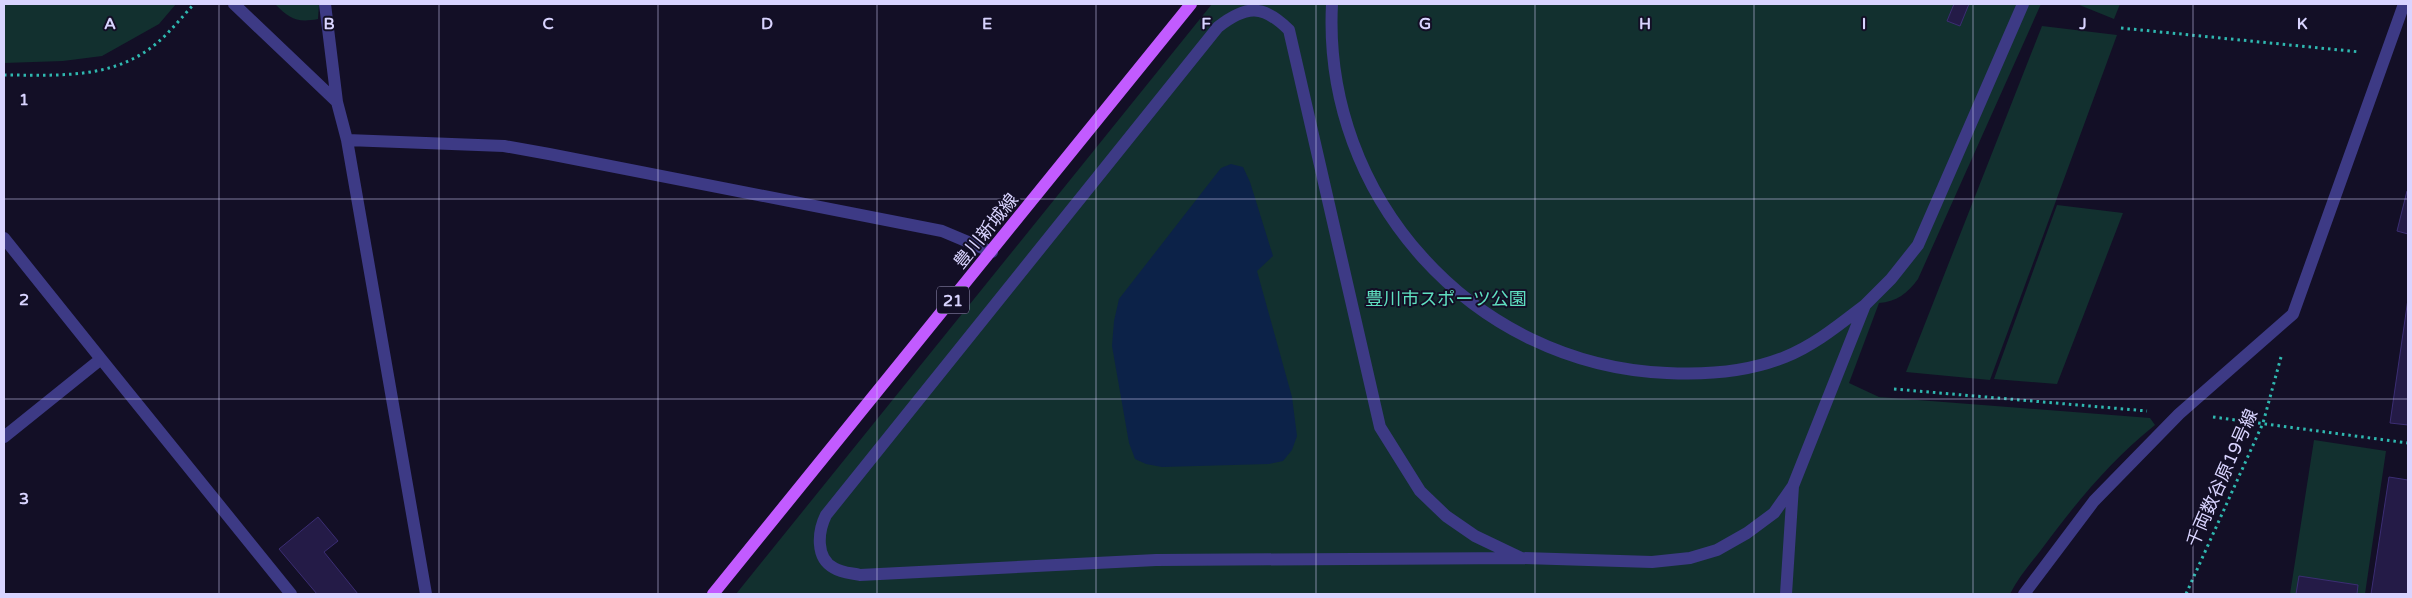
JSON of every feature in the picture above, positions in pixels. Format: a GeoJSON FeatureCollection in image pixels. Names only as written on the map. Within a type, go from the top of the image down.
{"type":"FeatureCollection","features":[{"type":"Feature","properties":{"kind":"main road","name":"豊川新城線"},"geometry":{"type":"LineString","coordinates":[[713,594],[1191,4]]}},
{"type":"Feature","properties":{"kind":"street"},"geometry":{"type":"LineString","coordinates":[[234,4],[337,102]]}},
{"type":"Feature","properties":{"kind":"street"},"geometry":{"type":"LineString","coordinates":[[325,4],[337,102],[347,140],[426,594]]}},
{"type":"Feature","properties":{"kind":"street"},"geometry":{"type":"LineString","coordinates":[[1332,4],[1332,51],[1337,88],[1352,142],[1365,173],[1379,199],[1416,250],[1441,275],[1493,318],[1523,336],[1555,350],[1617,368],[1647,373],[1718,373],[1752,367],[1783,358],[1811,345],[1866,304],[1892,279],[1918,246],[2024,4]]}},
{"type":"Feature","properties":{"kind":"street"},"geometry":{"type":"LineString","coordinates":[[2024,594],[2094,501],[2179,414],[2293,314],[2404,4]]}},
{"type":"Feature","properties":{"kind":"street"},"geometry":{"type":"LineString","coordinates":[[1521,558],[1475,536],[1446,516],[1420,491],[1380,427],[1288,30],[1277,19],[1264,11],[1249,10],[1234,15],[1218,27],[826,515],[820,528],[820,545],[824,557],[832,568],[860,575],[1156,560],[1521,558],[1652,562],[1690,558],[1717,550],[1747,533],[1774,513],[1793,486],[1866,304]]}},
{"type":"Feature","properties":{"kind":"street"},"geometry":{"type":"LineString","coordinates":[[347,140],[504,146],[942,231],[992,252]]}},
{"type":"Feature","properties":{"kind":"street"},"geometry":{"type":"LineString","coordinates":[[4,238],[291,594]]}},
{"type":"Feature","properties":{"kind":"street"},"geometry":{"type":"LineString","coordinates":[[4,437],[101,358]]}},
{"type":"Feature","properties":{"kind":"street"},"geometry":{"type":"LineString","coordinates":[[1786,594],[1793,486]]}},
{"type":"Feature","properties":{"kind":"path"},"geometry":{"type":"LineString","coordinates":[[4,75],[66,76],[109,70],[137,58],[158,42],[194,4]]}},
{"type":"Feature","properties":{"kind":"path"},"geometry":{"type":"LineString","coordinates":[[2121,28],[2385,55]]}},
{"type":"Feature","properties":{"kind":"path","name":"千両数谷原19号線"},"geometry":{"type":"LineString","coordinates":[[2186,594],[2263,423],[2293,314]]}},
{"type":"Feature","properties":{"kind":"green space"},"geometry":{"type":"Polygon","coordinates":[[[4,4],[176,4],[159,24],[102,56],[63,61],[4,63],[4,4]]]}},
{"type":"Feature","properties":{"kind":"green space"},"geometry":{"type":"Polygon","coordinates":[[[275,4],[319,4],[318,19],[294,19],[275,4]]]}},
{"type":"Feature","properties":{"kind":"green space","name":"豊川市スポーツ公園"},"geometry":{"type":"Polygon","coordinates":[[[1212,4],[2041,4],[1918,279],[1901,296],[1891,301],[1879,303],[1849,383],[1879,397],[2150,418],[2155,425],[2108,468],[2080,500],[2024,571],[2010,594],[736,594],[1212,4]]]}},
{"type":"Feature","properties":{"kind":"green space"},"geometry":{"type":"Polygon","coordinates":[[[2077,4],[2120,4],[2114,19],[2077,4]]]}},
{"type":"Feature","properties":{"kind":"green space"},"geometry":{"type":"Polygon","coordinates":[[[2042,26],[2117,35],[1990,380],[1906,372],[2042,26]]]}},
{"type":"Feature","properties":{"kind":"green space"},"geometry":{"type":"Polygon","coordinates":[[[2057,205],[2123,213],[2057,384],[1994,379],[2057,205]]]}},
{"type":"Feature","properties":{"kind":"green space"},"geometry":{"type":"Polygon","coordinates":[[[2314,440],[2386,451],[2365,594],[2290,594],[2314,440]]]}},
{"type":"Feature","properties":{"kind":"water"},"geometry":{"type":"Polygon","coordinates":[[[1231,164],[1243,167],[1250,182],[1273,256],[1257,271],[1292,397],[1297,436],[1292,450],[1283,461],[1269,464],[1162,467],[1146,464],[1135,459],[1129,443],[1112,346],[1114,321],[1119,299],[1221,168],[1231,164]]]}},
{"type":"Feature","properties":{"kind":"building"},"geometry":{"type":"Polygon","coordinates":[[[1954,4],[1969,4],[1960,26],[1947,21],[1954,4]]]}},
{"type":"Feature","properties":{"kind":"building"},"geometry":{"type":"Polygon","coordinates":[[[2408,191],[2408,234],[2397,231],[2408,191]]]}},
{"type":"Feature","properties":{"kind":"building"},"geometry":{"type":"Polygon","coordinates":[[[2408,299],[2408,425],[2390,423],[2408,299]]]}},
{"type":"Feature","properties":{"kind":"building"},"geometry":{"type":"Polygon","coordinates":[[[2389,477],[2408,480],[2408,594],[2371,594],[2389,477]]]}},
{"type":"Feature","properties":{"kind":"building"},"geometry":{"type":"Polygon","coordinates":[[[318,517],[338,541],[324,552],[358,594],[317,594],[279,549],[318,517]]]}},
{"type":"Feature","properties":{"kind":"building"},"geometry":{"type":"Polygon","coordinates":[[[2299,576],[2358,585],[2357,594],[2296,594],[2299,576]]]}}]}
